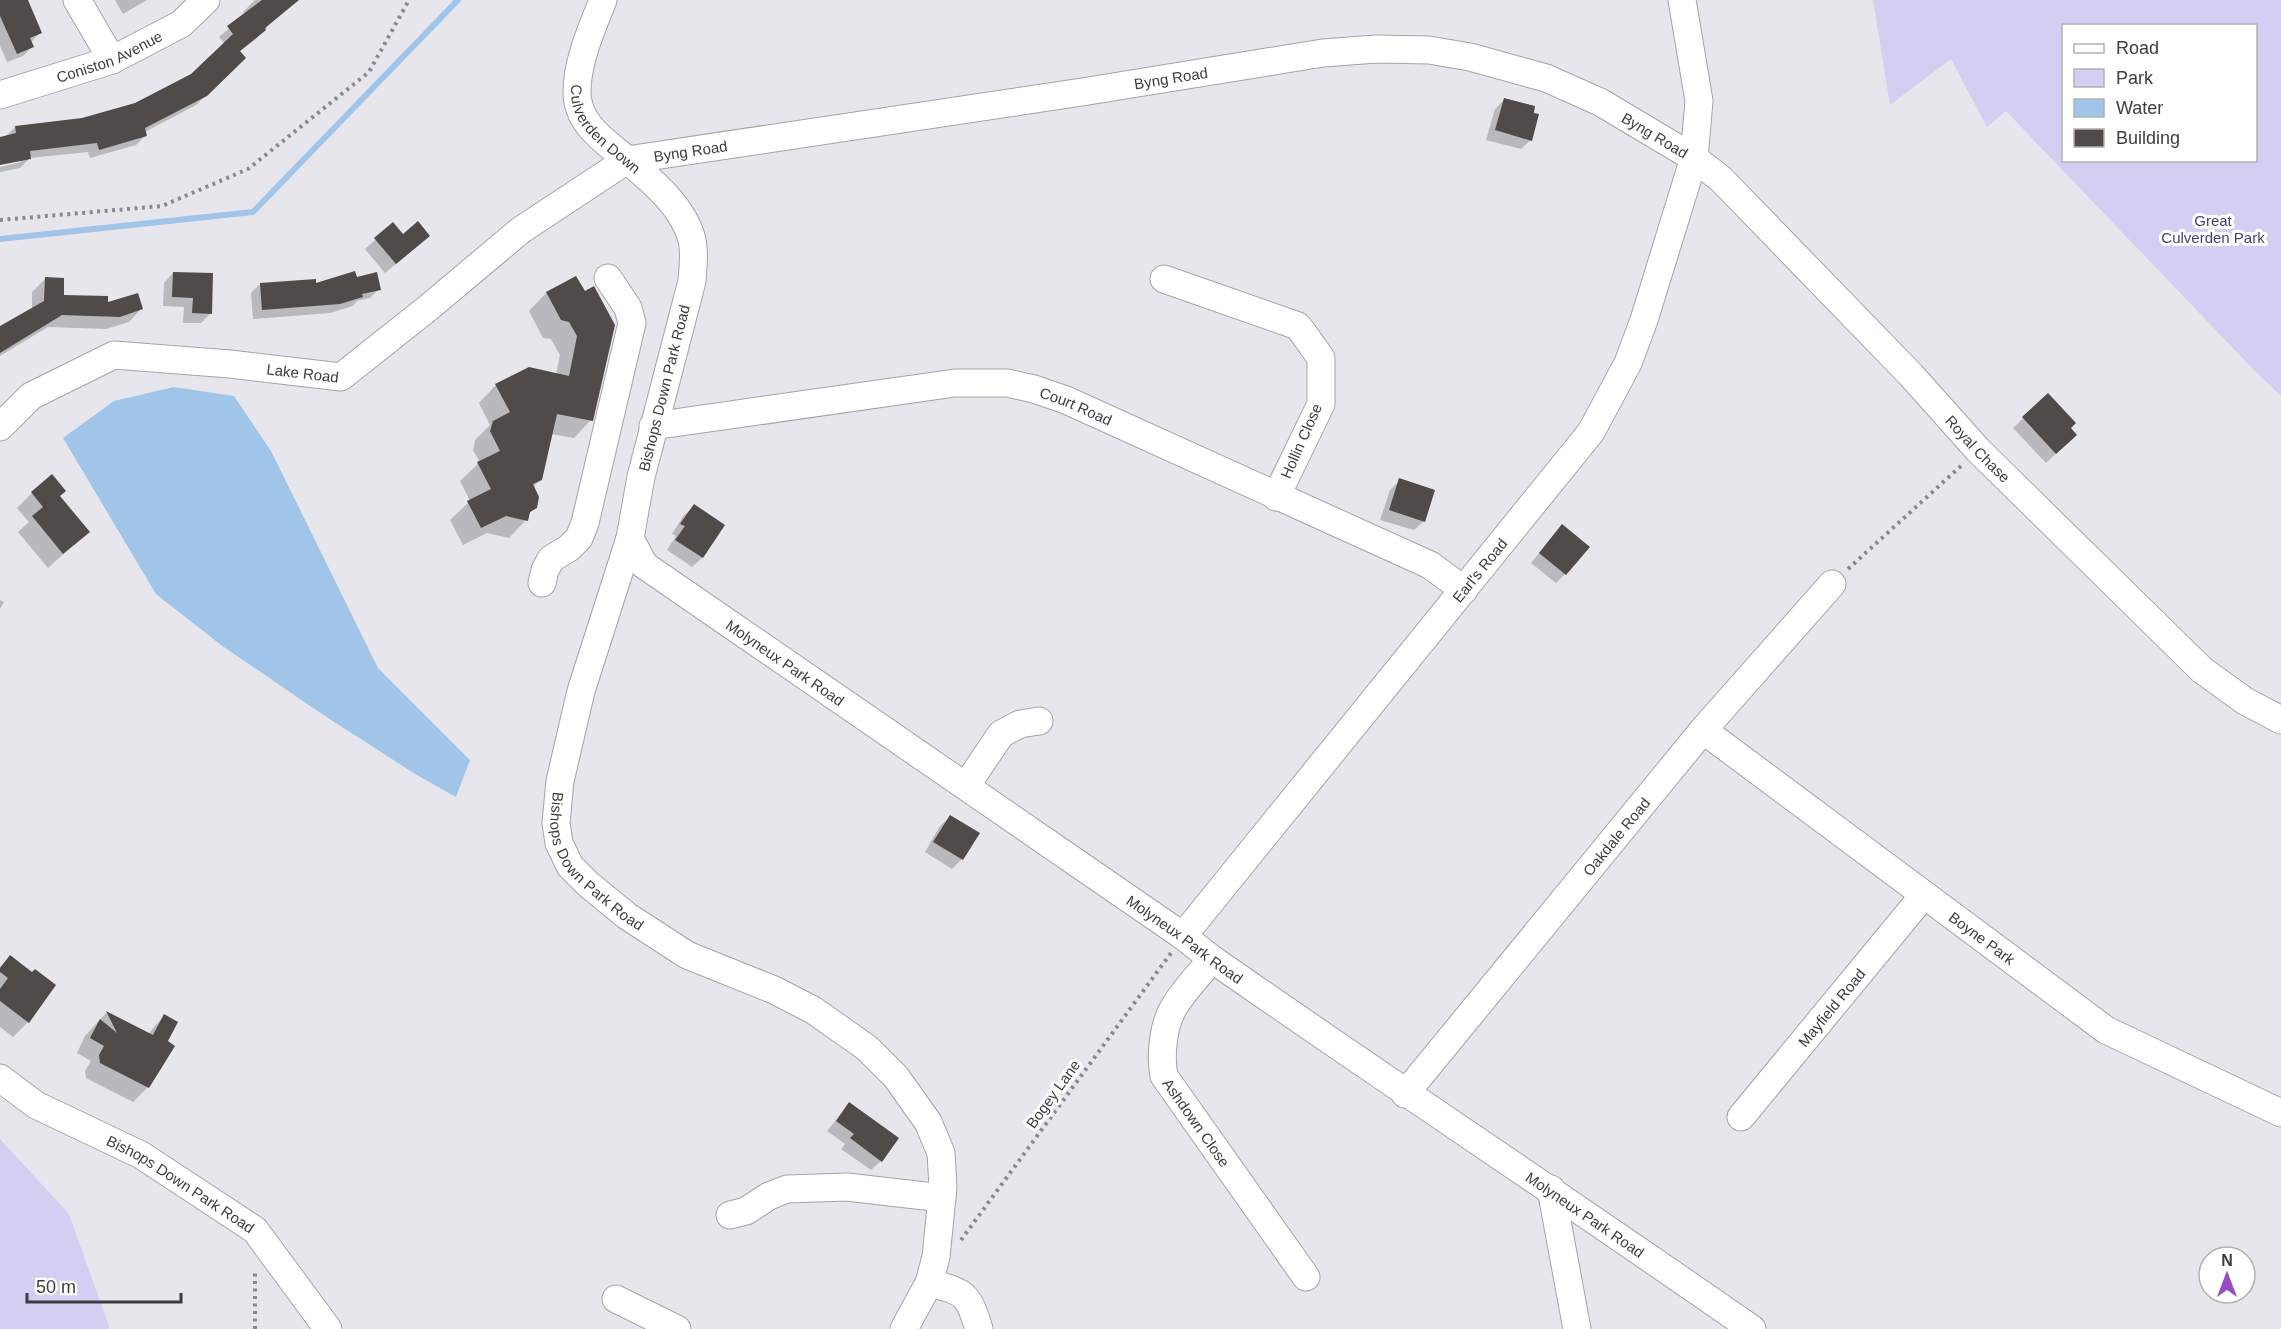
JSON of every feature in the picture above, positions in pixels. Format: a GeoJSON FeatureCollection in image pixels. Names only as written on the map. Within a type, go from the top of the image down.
{"type":"FeatureCollection","features":[{"type":"Feature","properties":{"kind":"street"},"geometry":{"type":"LineString","coordinates":[[77,0],[112,60]]}},
{"type":"Feature","properties":{"kind":"street","name":"Coniston Avenue"},"geometry":{"type":"LineString","coordinates":[[0,95],[112,60],[182,24],[206,0]]}},
{"type":"Feature","properties":{"kind":"street","name":"Culverden Down"},"geometry":{"type":"LineString","coordinates":[[603,0],[588,39],[578,80],[579,106],[585,121],[595,134],[627,160],[676,207]]}},
{"type":"Feature","properties":{"kind":"street","name":"Earl's Road"},"geometry":{"type":"LineString","coordinates":[[1183,936],[1592,432],[1628,363],[1644,320],[1694,158],[1699,101],[1682,0]]}},
{"type":"Feature","properties":{"kind":"street","name":"Byng Road"},"geometry":{"type":"LineString","coordinates":[[627,160],[1059,96],[1323,53],[1376,49],[1429,50],[1515,68],[1546,78],[1600,102],[1694,158]]}},
{"type":"Feature","properties":{"kind":"street","name":"Royal Chase"},"geometry":{"type":"LineString","coordinates":[[1694,158],[1721,179],[1762,220],[1911,375],[1978,450],[2202,670],[2245,700],[2281,720]]}},
{"type":"Feature","properties":{"kind":"street","name":"Lake Road"},"geometry":{"type":"LineString","coordinates":[[0,427],[31,396],[114,354],[341,377],[521,230],[627,160]]}},
{"type":"Feature","properties":{"kind":"street","name":"Bishops Down Park Road"},"geometry":{"type":"LineString","coordinates":[[676,207],[692,239],[694,258],[692,281],[653,426],[630,538],[581,691],[560,781],[556,824],[559,843],[570,866],[627,916],[687,955],[774,990],[813,1010],[867,1048],[896,1077],[928,1122],[940,1153],[942,1198],[936,1257],[929,1283],[904,1329]]}},
{"type":"Feature","properties":{"kind":"street"},"geometry":{"type":"LineString","coordinates":[[542,584],[545,570],[551,559],[570,548],[579,538],[585,523],[632,323],[628,308],[608,278]]}},
{"type":"Feature","properties":{"kind":"street","name":"Hollin Close"},"geometry":{"type":"LineString","coordinates":[[1164,279],[1298,326],[1321,358],[1321,405],[1276,496]]}},
{"type":"Feature","properties":{"kind":"street","name":"Court Road"},"geometry":{"type":"LineString","coordinates":[[653,426],[954,382],[1008,383],[1066,400],[1430,565],[1464,590]]}},
{"type":"Feature","properties":{"kind":"street"},"geometry":{"type":"LineString","coordinates":[[596,471],[641,477]]}},
{"type":"Feature","properties":{"kind":"street","name":"Molyneux Park Road"},"geometry":{"type":"LineString","coordinates":[[630,538],[644,565],[1183,936],[1212,959],[1406,1094],[1551,1189],[1752,1329]]}},
{"type":"Feature","properties":{"kind":"street","name":"Oakdale Road"},"geometry":{"type":"LineString","coordinates":[[1406,1094],[1703,730],[1832,584]]}},
{"type":"Feature","properties":{"kind":"street"},"geometry":{"type":"LineString","coordinates":[[966,786],[1001,734],[1020,724],[1039,721]]}},
{"type":"Feature","properties":{"kind":"street","name":"Boyne Park"},"geometry":{"type":"LineString","coordinates":[[1703,730],[2106,1030],[2281,1113]]}},
{"type":"Feature","properties":{"kind":"street","name":"Mayfield Road"},"geometry":{"type":"LineString","coordinates":[[1741,1117],[1923,896]]}},
{"type":"Feature","properties":{"kind":"street","name":"Ashdown Close"},"geometry":{"type":"LineString","coordinates":[[1212,959],[1173,1009],[1161,1060],[1164,1076],[1306,1277]]}},
{"type":"Feature","properties":{"kind":"street","name":"Bishops Down Park Road"},"geometry":{"type":"LineString","coordinates":[[0,1078],[36,1105],[141,1155],[255,1230],[328,1329]]}},
{"type":"Feature","properties":{"kind":"street"},"geometry":{"type":"LineString","coordinates":[[730,1215],[746,1211],[769,1196],[787,1189],[848,1187],[942,1198]]}},
{"type":"Feature","properties":{"kind":"street"},"geometry":{"type":"LineString","coordinates":[[1551,1189],[1576,1329]]}},
{"type":"Feature","properties":{"kind":"street"},"geometry":{"type":"LineString","coordinates":[[929,1283],[956,1290],[972,1305],[979,1329]]}},
{"type":"Feature","properties":{"kind":"street"},"geometry":{"type":"LineString","coordinates":[[616,1299],[677,1329]]}},
{"type":"Feature","properties":{"kind":"path"},"geometry":{"type":"LineString","coordinates":[[0,220],[162,206],[248,169],[369,72],[409,0]]}},
{"type":"Feature","properties":{"kind":"path"},"geometry":{"type":"LineString","coordinates":[[1832,584],[1978,450]]}},
{"type":"Feature","properties":{"kind":"path","name":"Bogey Lane"},"geometry":{"type":"LineString","coordinates":[[936,1257],[963,1239],[1183,936]]}},
{"type":"Feature","properties":{"kind":"path"},"geometry":{"type":"LineString","coordinates":[[255,1230],[255,1329]]}},
{"type":"Feature","properties":{"kind":"green space","name":"Great Culverden Park"},"geometry":{"type":"Polygon","coordinates":[[[1873,0],[2281,0],[2281,396],[2006,111],[1987,127],[1951,59],[1890,105],[1873,0]]]}},
{"type":"Feature","properties":{"kind":"green space"},"geometry":{"type":"Polygon","coordinates":[[[0,1139],[69,1214],[110,1329],[0,1329],[0,1139]]]}},
{"type":"Feature","properties":{"kind":"water"},"geometry":{"type":"Polygon","coordinates":[[[174,387],[234,396],[271,451],[378,668],[470,760],[456,797],[415,774],[322,714],[221,645],[156,594],[63,438],[114,401],[174,387]]]}},
{"type":"Feature","properties":{"kind":"building"},"geometry":{"type":"Polygon","coordinates":[[[0,0],[28,0],[42,33],[30,38],[34,47],[17,54],[0,16],[0,0]]]}},
{"type":"Feature","properties":{"kind":"building"},"geometry":{"type":"Polygon","coordinates":[[[262,0],[299,0],[240,51],[246,58],[207,96],[145,128],[147,136],[99,150],[97,143],[30,151],[31,159],[0,165],[0,137],[16,133],[15,126],[82,118],[135,103],[191,74],[233,34],[227,26],[262,0]]]}},
{"type":"Feature","properties":{"kind":"building"},"geometry":{"type":"Polygon","coordinates":[[[1504,98],[1535,106],[1534,113],[1539,114],[1532,141],[1495,130],[1504,98]]]}},
{"type":"Feature","properties":{"kind":"building"},"geometry":{"type":"Polygon","coordinates":[[[418,221],[430,236],[396,264],[374,238],[393,222],[403,234],[418,221]]]}},
{"type":"Feature","properties":{"kind":"building"},"geometry":{"type":"Polygon","coordinates":[[[355,271],[357,277],[377,272],[381,290],[362,294],[363,297],[340,304],[262,310],[260,283],[316,279],[316,283],[355,271]]]}},
{"type":"Feature","properties":{"kind":"building"},"geometry":{"type":"Polygon","coordinates":[[[173,272],[213,273],[212,314],[192,313],[193,298],[172,297],[173,272]]]}},
{"type":"Feature","properties":{"kind":"building"},"geometry":{"type":"Polygon","coordinates":[[[576,276],[585,291],[594,286],[615,325],[593,421],[557,414],[542,480],[533,484],[539,497],[537,508],[530,512],[528,521],[506,516],[481,528],[467,501],[491,489],[477,462],[500,451],[490,431],[493,421],[510,412],[495,384],[529,367],[569,376],[577,336],[569,322],[561,320],[546,292],[576,276]]]}},
{"type":"Feature","properties":{"kind":"building"},"geometry":{"type":"Polygon","coordinates":[[[45,277],[64,278],[64,295],[108,296],[108,302],[138,293],[143,309],[120,317],[62,315],[0,353],[0,326],[44,301],[45,277]]]}},
{"type":"Feature","properties":{"kind":"building"},"geometry":{"type":"Polygon","coordinates":[[[2048,393],[2076,423],[2071,428],[2077,435],[2056,454],[2022,417],[2048,393]]]}},
{"type":"Feature","properties":{"kind":"building"},"geometry":{"type":"Polygon","coordinates":[[[52,474],[66,491],[60,496],[90,532],[63,554],[32,516],[43,507],[31,492],[52,474]]]}},
{"type":"Feature","properties":{"kind":"building"},"geometry":{"type":"Polygon","coordinates":[[[1399,478],[1435,490],[1425,522],[1389,510],[1399,478]]]}},
{"type":"Feature","properties":{"kind":"building"},"geometry":{"type":"Polygon","coordinates":[[[694,504],[725,525],[703,558],[675,540],[685,526],[680,524],[694,504]]]}},
{"type":"Feature","properties":{"kind":"building"},"geometry":{"type":"Polygon","coordinates":[[[1562,524],[1590,547],[1566,575],[1539,553],[1562,524]]]}},
{"type":"Feature","properties":{"kind":"building"},"geometry":{"type":"Polygon","coordinates":[[[950,815],[980,833],[963,860],[933,842],[950,815]]]}},
{"type":"Feature","properties":{"kind":"building"},"geometry":{"type":"Polygon","coordinates":[[[10,955],[32,972],[35,969],[56,985],[29,1023],[0,1001],[0,989],[8,978],[0,972],[0,968],[10,955]]]}},
{"type":"Feature","properties":{"kind":"building"},"geometry":{"type":"Polygon","coordinates":[[[106,1011],[153,1035],[164,1014],[178,1022],[168,1041],[175,1046],[149,1088],[100,1063],[99,1055],[104,1046],[90,1038],[100,1019],[117,1033],[106,1011]]]}},
{"type":"Feature","properties":{"kind":"building"},"geometry":{"type":"Polygon","coordinates":[[[849,1102],[899,1138],[882,1162],[850,1138],[854,1134],[836,1121],[849,1102]]]}},
{"type":"Feature","properties":{"kind":"waterway"},"geometry":{"type":"LineString","coordinates":[[0,239],[253,212],[458,0]]}}]}
